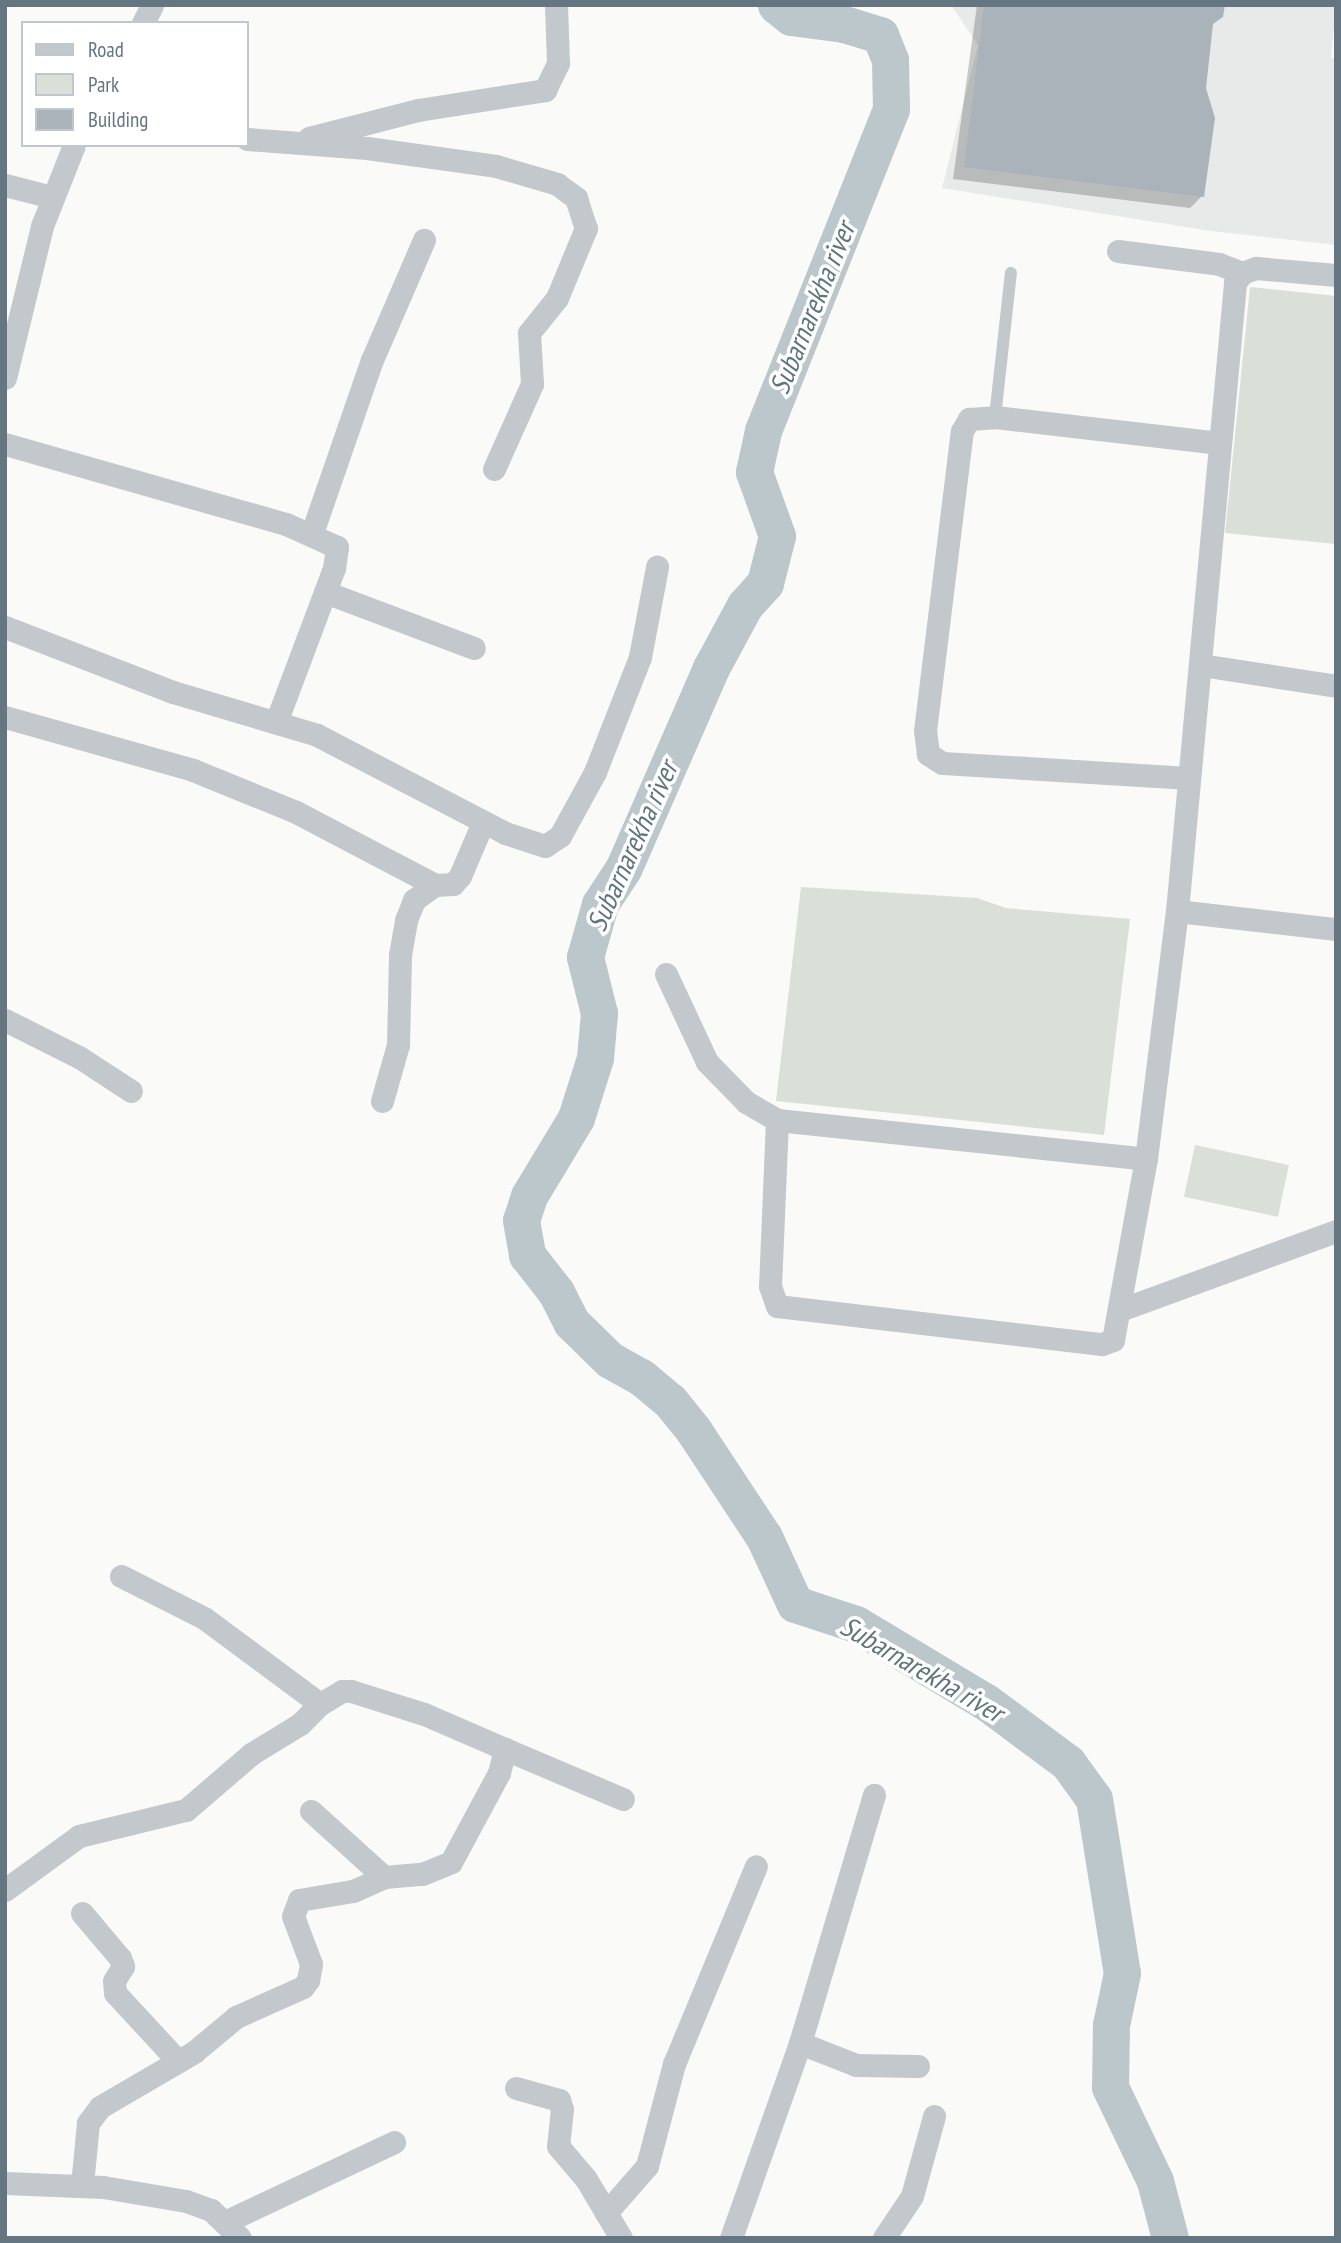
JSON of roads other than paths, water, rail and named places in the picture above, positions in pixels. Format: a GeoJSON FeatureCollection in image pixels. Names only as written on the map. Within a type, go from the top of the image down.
{"type":"FeatureCollection","features":[{"type":"Feature","properties":{"kind":"street"},"geometry":{"type":"LineString","coordinates":[[144,21],[152,5]]}},
{"type":"Feature","properties":{"kind":"street"},"geometry":{"type":"LineString","coordinates":[[293,143],[418,110],[545,90],[558,63],[555,5]]}},
{"type":"Feature","properties":{"kind":"street"},"geometry":{"type":"LineString","coordinates":[[248,139],[496,166],[557,184],[583,207],[586,228],[557,298],[529,333],[532,384],[494,469]]}},
{"type":"Feature","properties":{"kind":"street"},"geometry":{"type":"LineString","coordinates":[[5,377],[52,197],[73,147]]}},
{"type":"Feature","properties":{"kind":"street"},"geometry":{"type":"LineString","coordinates":[[5,185],[52,197]]}},
{"type":"Feature","properties":{"kind":"street"},"geometry":{"type":"LineString","coordinates":[[312,533],[372,360],[424,240]]}},
{"type":"Feature","properties":{"kind":"street"},"geometry":{"type":"LineString","coordinates":[[1118,251],[1219,264],[1242,273]]}},
{"type":"Feature","properties":{"kind":"street"},"geometry":{"type":"LineString","coordinates":[[777,1120],[770,1286],[776,1306],[1102,1344],[1113,1340],[1146,1159],[1177,911],[1235,283],[1242,273],[1256,268],[1336,275]]}},
{"type":"Feature","properties":{"kind":"street"},"geometry":{"type":"LineString","coordinates":[[1189,778],[942,764],[928,754],[925,731],[961,431],[968,419],[995,417],[1219,443]]}},
{"type":"Feature","properties":{"kind":"street"},"geometry":{"type":"LineString","coordinates":[[5,444],[312,533],[337,547],[337,559],[276,722]]}},
{"type":"Feature","properties":{"kind":"street"},"geometry":{"type":"LineString","coordinates":[[5,627],[173,692],[317,735],[536,846],[553,843],[560,836],[595,772],[640,657],[657,567]]}},
{"type":"Feature","properties":{"kind":"street"},"geometry":{"type":"LineString","coordinates":[[325,592],[474,648]]}},
{"type":"Feature","properties":{"kind":"street"},"geometry":{"type":"LineString","coordinates":[[1200,665],[1336,686]]}},
{"type":"Feature","properties":{"kind":"street"},"geometry":{"type":"LineString","coordinates":[[5,717],[193,769],[296,812],[435,885],[453,884],[460,876],[483,821]]}},
{"type":"Feature","properties":{"kind":"street"},"geometry":{"type":"LineString","coordinates":[[382,1101],[398,1045],[400,955],[406,919],[414,900],[435,885]]}},
{"type":"Feature","properties":{"kind":"street"},"geometry":{"type":"LineString","coordinates":[[1177,911],[1336,929]]}},
{"type":"Feature","properties":{"kind":"street"},"geometry":{"type":"LineString","coordinates":[[666,974],[708,1062],[746,1102],[777,1120],[1146,1159]]}},
{"type":"Feature","properties":{"kind":"street"},"geometry":{"type":"LineString","coordinates":[[5,1020],[79,1057],[131,1091]]}},
{"type":"Feature","properties":{"kind":"street"},"geometry":{"type":"LineString","coordinates":[[1119,1310],[1336,1231]]}},
{"type":"Feature","properties":{"kind":"street"},"geometry":{"type":"LineString","coordinates":[[121,1576],[212,1624],[320,1704]]}},
{"type":"Feature","properties":{"kind":"street"},"geometry":{"type":"LineString","coordinates":[[5,1890],[79,1836],[186,1810],[251,1754],[300,1724],[320,1704],[342,1691],[351,1691],[424,1714],[623,1799]]}},
{"type":"Feature","properties":{"kind":"street"},"geometry":{"type":"LineString","coordinates":[[82,2185],[92,2115],[178,2061],[236,2017],[303,1987],[308,1980],[311,1964],[293,1916],[299,1900],[354,1891],[384,1877],[422,1874],[451,1861],[499,1773],[505,1749]]}},
{"type":"Feature","properties":{"kind":"street"},"geometry":{"type":"LineString","coordinates":[[731,2238],[800,2043],[874,1795]]}},
{"type":"Feature","properties":{"kind":"street"},"geometry":{"type":"LineString","coordinates":[[311,1811],[384,1877]]}},
{"type":"Feature","properties":{"kind":"street"},"geometry":{"type":"LineString","coordinates":[[606,2213],[646,2166],[674,2064],[756,1866]]}},
{"type":"Feature","properties":{"kind":"street"},"geometry":{"type":"LineString","coordinates":[[82,1913],[120,1958],[123,1966],[114,1981],[115,1993],[178,2061]]}},
{"type":"Feature","properties":{"kind":"street"},"geometry":{"type":"LineString","coordinates":[[800,2043],[856,2065],[918,2066]]}},
{"type":"Feature","properties":{"kind":"street"},"geometry":{"type":"LineString","coordinates":[[516,2088],[559,2100],[562,2109],[558,2146],[621,2238]]}},
{"type":"Feature","properties":{"kind":"street"},"geometry":{"type":"LineString","coordinates":[[884,2238],[912,2196],[934,2116]]}},
{"type":"Feature","properties":{"kind":"street"},"geometry":{"type":"LineString","coordinates":[[5,2183],[82,2185],[186,2201],[211,2210],[233,2230],[394,2141]]}},
{"type":"Feature","properties":{"kind":"lane"},"geometry":{"type":"LineString","coordinates":[[995,417],[1011,273]]}},
{"type":"Feature","properties":{"kind":"waterway","name":"Subarnarekha river"},"geometry":{"type":"LineString","coordinates":[[776,5],[791,17],[844,24],[880,35],[890,60],[891,109],[763,431],[754,472],[777,536],[765,583],[745,605],[711,668],[623,869],[600,904],[585,957],[599,1013],[595,1058],[576,1118],[529,1196],[521,1220],[527,1255],[556,1292],[571,1322],[610,1360],[641,1377],[670,1401],[694,1431],[764,1537],[795,1604],[856,1624],[986,1702],[1068,1763],[1094,1799],[1122,1973],[1111,2025],[1110,2087],[1155,2181],[1170,2238]]}}]}
